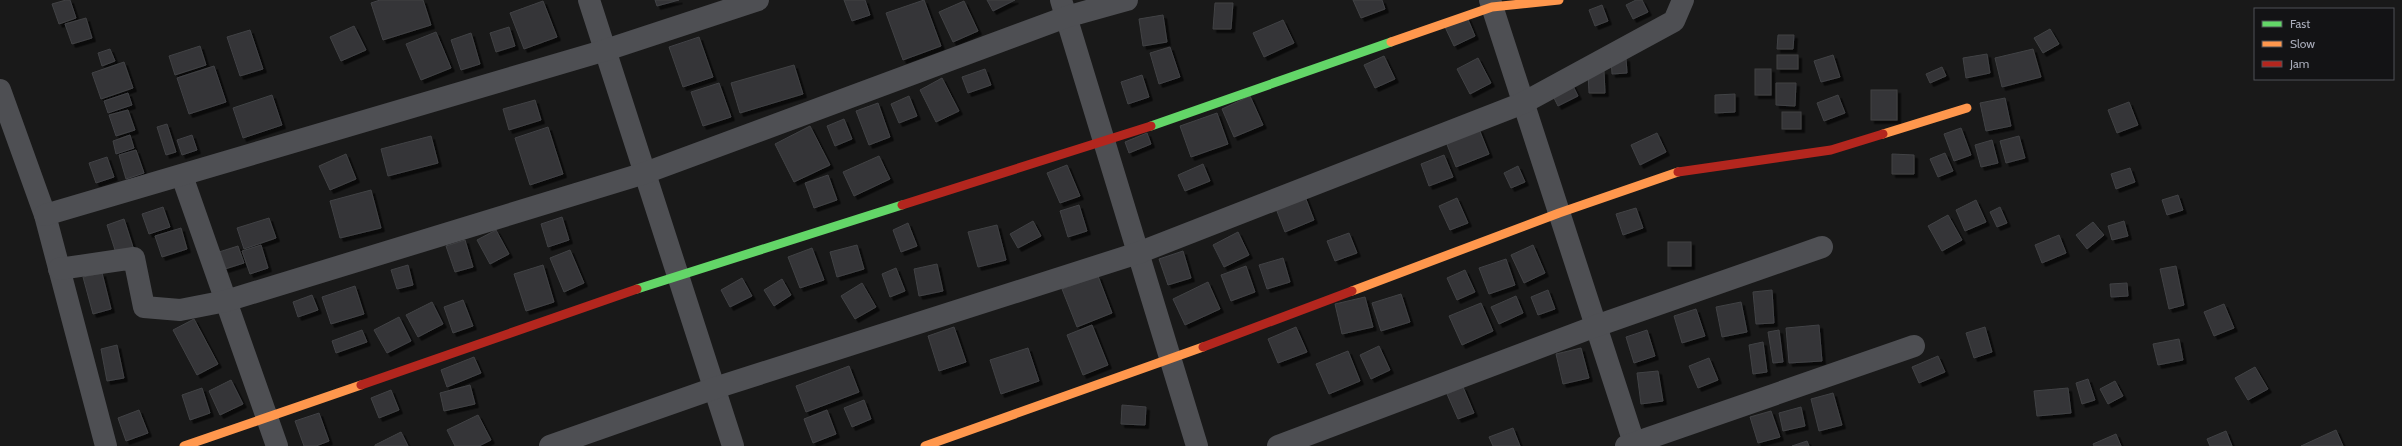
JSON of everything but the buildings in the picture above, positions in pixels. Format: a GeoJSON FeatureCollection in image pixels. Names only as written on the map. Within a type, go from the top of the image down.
{"type":"FeatureCollection","features":[{"type":"Feature","properties":{"kind":"street"},"geometry":{"type":"LineString","coordinates":[[590,0],[733,446]]}},
{"type":"Feature","properties":{"kind":"street"},"geometry":{"type":"LineString","coordinates":[[45,216],[606,50],[758,0]]}},
{"type":"Feature","properties":{"kind":"street"},"geometry":{"type":"LineString","coordinates":[[59,269],[134,258],[144,307],[180,310],[226,301],[645,173],[1064,8],[1127,0]]}},
{"type":"Feature","properties":{"kind":"street"},"geometry":{"type":"LineString","coordinates":[[184,446],[678,275],[1104,142],[1491,3],[1559,0]]}},
{"type":"Feature","properties":{"kind":"street"},"geometry":{"type":"LineString","coordinates":[[550,446],[715,388],[1138,253],[1523,103],[1674,21],[1683,0]]}},
{"type":"Feature","properties":{"kind":"street"},"geometry":{"type":"LineString","coordinates":[[1491,3],[1596,326],[1632,445],[1914,346]]}},
{"type":"Feature","properties":{"kind":"street"},"geometry":{"type":"LineString","coordinates":[[1064,8],[1197,446]]}},
{"type":"Feature","properties":{"kind":"street"},"geometry":{"type":"LineString","coordinates":[[0,90],[45,216],[106,446]]}},
{"type":"Feature","properties":{"kind":"street"},"geometry":{"type":"LineString","coordinates":[[925,446],[1170,359],[1559,213],[1681,171],[1831,150],[1967,108]]}},
{"type":"Feature","properties":{"kind":"street"},"geometry":{"type":"LineString","coordinates":[[182,176],[277,446]]}},
{"type":"Feature","properties":{"kind":"street"},"geometry":{"type":"LineString","coordinates":[[1278,446],[1596,326],[1822,247]]}},
{"type":"Feature","properties":{"kind":"traffic: fast"},"geometry":{"type":"LineString","coordinates":[[1151,126],[1391,42]]}},
{"type":"Feature","properties":{"kind":"traffic: fast"},"geometry":{"type":"LineString","coordinates":[[637,289],[902,205]]}},
{"type":"Feature","properties":{"kind":"traffic: slow"},"geometry":{"type":"LineString","coordinates":[[1391,42],[1492,7],[1559,0]]}},
{"type":"Feature","properties":{"kind":"traffic: slow"},"geometry":{"type":"LineString","coordinates":[[1883,134],[1967,108]]}},
{"type":"Feature","properties":{"kind":"traffic: slow"},"geometry":{"type":"LineString","coordinates":[[1352,291],[1559,213],[1678,172]]}},
{"type":"Feature","properties":{"kind":"traffic: slow"},"geometry":{"type":"LineString","coordinates":[[925,446],[1203,347]]}},
{"type":"Feature","properties":{"kind":"traffic: slow"},"geometry":{"type":"LineString","coordinates":[[184,446],[361,385]]}},
{"type":"Feature","properties":{"kind":"traffic: jam"},"geometry":{"type":"LineString","coordinates":[[902,205],[1151,126]]}},
{"type":"Feature","properties":{"kind":"traffic: jam"},"geometry":{"type":"LineString","coordinates":[[1678,172],[1831,150],[1883,134]]}},
{"type":"Feature","properties":{"kind":"traffic: jam"},"geometry":{"type":"LineString","coordinates":[[361,385],[637,289]]}},
{"type":"Feature","properties":{"kind":"traffic: jam"},"geometry":{"type":"LineString","coordinates":[[1203,347],[1352,291]]}}]}
